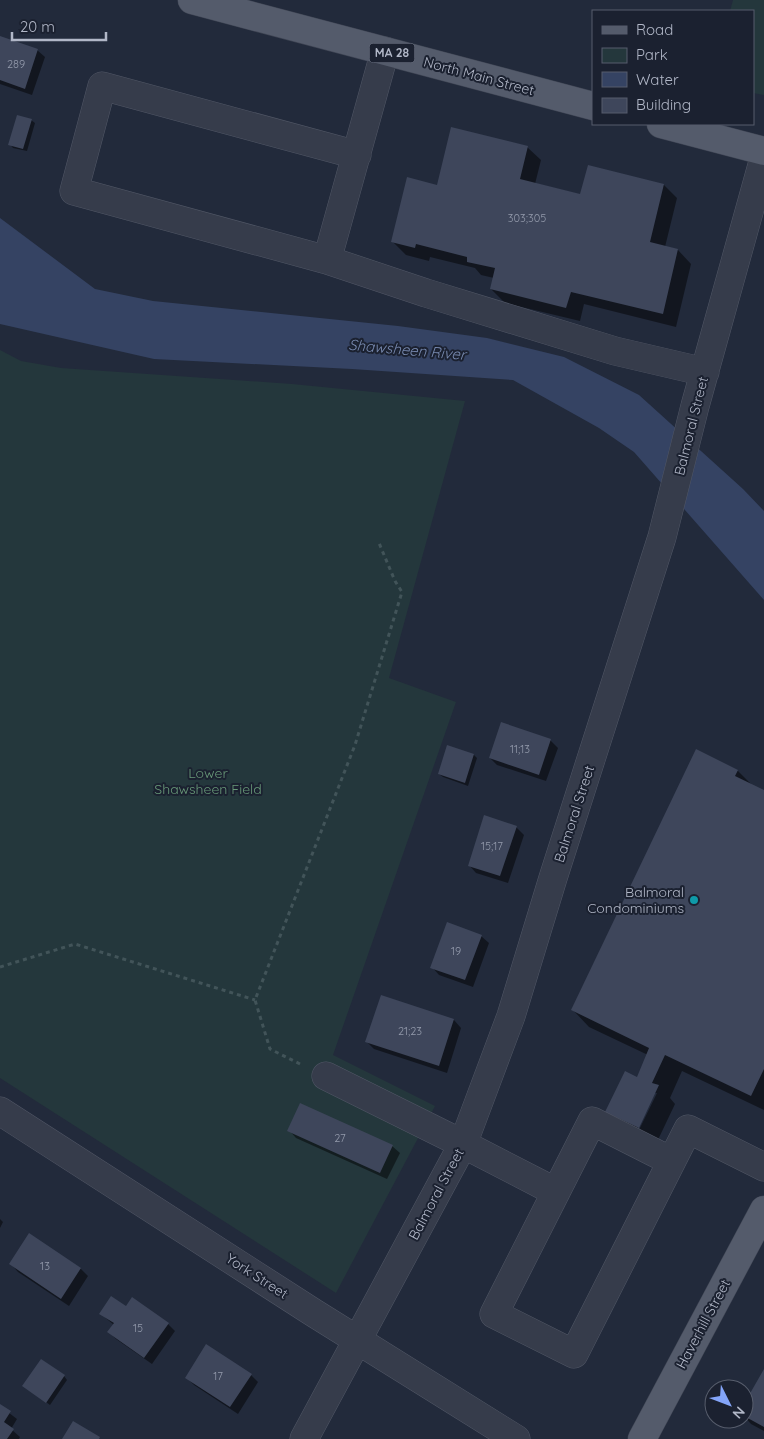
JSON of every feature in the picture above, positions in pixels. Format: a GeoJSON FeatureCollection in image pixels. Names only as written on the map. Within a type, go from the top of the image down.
{"type":"FeatureCollection","features":[{"type":"Feature","properties":{"kind":"main road","name":"North Main Street"},"geometry":{"type":"LineString","coordinates":[[192,0],[592,106]]}},
{"type":"Feature","properties":{"kind":"main road"},"geometry":{"type":"LineString","coordinates":[[665,125],[764,151]]}},
{"type":"Feature","properties":{"kind":"main road","name":"Haverhill Street"},"geometry":{"type":"LineString","coordinates":[[642,1439],[764,1210]]}},
{"type":"Feature","properties":{"kind":"street"},"geometry":{"type":"LineString","coordinates":[[327,260],[385,51]]}},
{"type":"Feature","properties":{"kind":"street"},"geometry":{"type":"LineString","coordinates":[[356,155],[102,86],[74,191],[327,260],[426,293],[615,351],[704,372]]}},
{"type":"Feature","properties":{"kind":"street","name":"Balmoral Street"},"geometry":{"type":"LineString","coordinates":[[304,1439],[463,1144],[511,1016],[662,537],[704,372],[754,234],[764,158]]}},
{"type":"Feature","properties":{"kind":"street"},"geometry":{"type":"LineString","coordinates":[[326,1076],[556,1192]]}},
{"type":"Feature","properties":{"kind":"street","name":"York Street"},"geometry":{"type":"LineString","coordinates":[[0,1111],[357,1340],[516,1439]]}},
{"type":"Feature","properties":{"kind":"street"},"geometry":{"type":"LineString","coordinates":[[671,1161],[592,1121],[494,1314],[574,1354],[688,1129],[764,1167]]}},
{"type":"Feature","properties":{"kind":"path"},"geometry":{"type":"LineString","coordinates":[[326,1076],[270,1049],[255,1000],[354,745],[402,592],[395,581],[379,543]]}},
{"type":"Feature","properties":{"kind":"path"},"geometry":{"type":"LineString","coordinates":[[0,967],[75,944],[255,1000]]}},
{"type":"Feature","properties":{"kind":"green space"},"geometry":{"type":"Polygon","coordinates":[[[733,0],[764,0],[764,95],[754,93],[754,10],[730,10],[733,0]]]}},
{"type":"Feature","properties":{"kind":"green space","name":"Lower Shawsheen Field"},"geometry":{"type":"Polygon","coordinates":[[[0,350],[21,361],[61,368],[292,384],[465,401],[389,678],[456,702],[333,1055],[435,1106],[336,1293],[0,1078],[0,350]]]}},
{"type":"Feature","properties":{"kind":"water","name":"Shawsheen River"},"geometry":{"type":"Polygon","coordinates":[[[0,218],[95,289],[153,301],[398,326],[487,338],[564,357],[639,395],[743,489],[764,511],[764,600],[634,452],[599,428],[513,380],[352,369],[154,359],[0,324],[0,218]]]}},
{"type":"Feature","properties":{"kind":"building"},"geometry":{"type":"Polygon","coordinates":[[[0,36],[38,49],[25,89],[0,80],[0,36]]]}},
{"type":"Feature","properties":{"kind":"building"},"geometry":{"type":"Polygon","coordinates":[[[17,115],[32,119],[23,149],[8,145],[17,115]]]}},
{"type":"Feature","properties":{"kind":"building"},"geometry":{"type":"Polygon","coordinates":[[[451,127],[528,146],[520,179],[580,194],[588,165],[664,184],[650,242],[678,249],[663,314],[571,292],[566,308],[490,289],[495,268],[467,262],[467,257],[416,244],[415,248],[391,242],[407,177],[437,185],[451,127]]]}},
{"type":"Feature","properties":{"kind":"building"},"geometry":{"type":"Polygon","coordinates":[[[501,722],[551,739],[539,775],[489,758],[501,722]]]}},
{"type":"Feature","properties":{"kind":"building"},"geometry":{"type":"Polygon","coordinates":[[[447,745],[474,754],[465,783],[438,774],[447,745]]]}},
{"type":"Feature","properties":{"kind":"building","name":"Balmoral Condominiums"},"geometry":{"type":"Polygon","coordinates":[[[696,749],[738,770],[735,776],[764,790],[764,1069],[751,1096],[665,1055],[652,1083],[659,1085],[639,1128],[605,1112],[625,1071],[637,1077],[649,1048],[571,1010],[696,749]]]}},
{"type":"Feature","properties":{"kind":"building"},"geometry":{"type":"Polygon","coordinates":[[[484,815],[517,826],[500,876],[468,866],[484,815]]]}},
{"type":"Feature","properties":{"kind":"building"},"geometry":{"type":"Polygon","coordinates":[[[447,922],[482,935],[465,980],[430,968],[447,922]]]}},
{"type":"Feature","properties":{"kind":"building"},"geometry":{"type":"Polygon","coordinates":[[[381,995],[454,1019],[439,1066],[365,1042],[381,995]]]}},
{"type":"Feature","properties":{"kind":"building"},"geometry":{"type":"Polygon","coordinates":[[[300,1103],[393,1145],[380,1173],[287,1131],[300,1103]]]}},
{"type":"Feature","properties":{"kind":"building"},"geometry":{"type":"Polygon","coordinates":[[[29,1233],[81,1268],[61,1299],[9,1264],[29,1233]]]}},
{"type":"Feature","properties":{"kind":"building"},"geometry":{"type":"Polygon","coordinates":[[[111,1296],[126,1306],[132,1297],[169,1323],[144,1358],[107,1332],[114,1323],[99,1314],[111,1296]]]}},
{"type":"Feature","properties":{"kind":"building"},"geometry":{"type":"Polygon","coordinates":[[[206,1344],[252,1374],[230,1407],[185,1378],[206,1344]]]}},
{"type":"Feature","properties":{"kind":"building"},"geometry":{"type":"Polygon","coordinates":[[[41,1359],[65,1375],[46,1403],[22,1386],[41,1359]]]}},
{"type":"Feature","properties":{"kind":"building"},"geometry":{"type":"Polygon","coordinates":[[[764,1369],[764,1427],[754,1422],[754,1386],[764,1369]]]}},
{"type":"Feature","properties":{"kind":"building"},"geometry":{"type":"Polygon","coordinates":[[[0,1404],[11,1411],[4,1422],[14,1429],[7,1439],[0,1439],[0,1404]]]}},
{"type":"Feature","properties":{"kind":"building"},"geometry":{"type":"Polygon","coordinates":[[[73,1421],[100,1437],[99,1439],[62,1439],[73,1421]]]}},
{"type":"Feature","properties":{"kind":"place","name":"Balmoral Condominiums"},"geometry":{"type":"Point","coordinates":[694,900]}}]}
